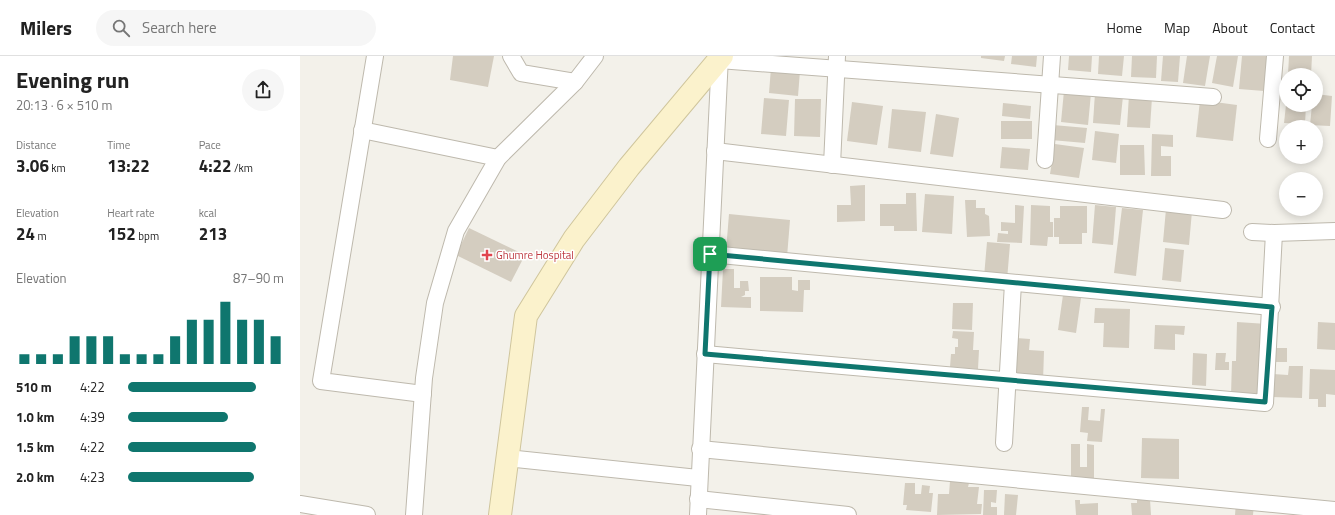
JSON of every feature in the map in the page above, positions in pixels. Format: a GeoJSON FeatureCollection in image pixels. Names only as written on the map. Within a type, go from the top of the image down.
{"type":"FeatureCollection","features":[{"type":"Feature","properties":{"kind":"street"},"geometry":{"type":"LineString","coordinates":[[375,56],[321,381],[423,394]]}},
{"type":"Feature","properties":{"kind":"street"},"geometry":{"type":"LineString","coordinates":[[511,56],[522,73],[575,82]]}},
{"type":"Feature","properties":{"kind":"street"},"geometry":{"type":"LineString","coordinates":[[414,515],[423,394],[435,303],[456,231],[498,158],[575,82],[595,56]]}},
{"type":"Feature","properties":{"kind":"street"},"geometry":{"type":"LineString","coordinates":[[1045,160],[1052,56]]}},
{"type":"Feature","properties":{"kind":"street"},"geometry":{"type":"LineString","coordinates":[[1268,139],[1275,56]]}},
{"type":"Feature","properties":{"kind":"street"},"geometry":{"type":"LineString","coordinates":[[720,57],[837,62],[1050,85],[1213,97]]}},
{"type":"Feature","properties":{"kind":"street"},"geometry":{"type":"LineString","coordinates":[[698,515],[698,478],[720,57]]}},
{"type":"Feature","properties":{"kind":"street"},"geometry":{"type":"LineString","coordinates":[[500,515],[526,316],[574,238],[629,167],[720,57]]}},
{"type":"Feature","properties":{"kind":"street"},"geometry":{"type":"LineString","coordinates":[[832,165],[837,62]]}},
{"type":"Feature","properties":{"kind":"street"},"geometry":{"type":"LineString","coordinates":[[362,130],[498,158]]}},
{"type":"Feature","properties":{"kind":"street"},"geometry":{"type":"LineString","coordinates":[[715,151],[1223,210]]}},
{"type":"Feature","properties":{"kind":"street"},"geometry":{"type":"LineString","coordinates":[[1252,232],[1274,233],[1335,231]]}},
{"type":"Feature","properties":{"kind":"street"},"geometry":{"type":"LineString","coordinates":[[705,354],[1265,402],[1272,307],[1274,233]]}},
{"type":"Feature","properties":{"kind":"street"},"geometry":{"type":"LineString","coordinates":[[710,254],[1272,307]]}},
{"type":"Feature","properties":{"kind":"street"},"geometry":{"type":"LineString","coordinates":[[1004,443],[1014,283]]}},
{"type":"Feature","properties":{"kind":"street"},"geometry":{"type":"LineString","coordinates":[[700,449],[1335,510]]}},
{"type":"Feature","properties":{"kind":"street"},"geometry":{"type":"LineString","coordinates":[[507,458],[698,478]]}},
{"type":"Feature","properties":{"kind":"street"},"geometry":{"type":"LineString","coordinates":[[698,499],[848,515]]}},
{"type":"Feature","properties":{"kind":"street"},"geometry":{"type":"LineString","coordinates":[[300,504],[367,515]]}},
{"type":"Feature","properties":{"kind":"building"},"geometry":{"type":"Polygon","coordinates":[[[453,56],[494,56],[488,87],[450,80],[453,56]]]}},
{"type":"Feature","properties":{"kind":"building"},"geometry":{"type":"Polygon","coordinates":[[[981,56],[1005,56],[1004,61],[981,58],[981,56]]]}},
{"type":"Feature","properties":{"kind":"building"},"geometry":{"type":"Polygon","coordinates":[[[1012,56],[1037,56],[1036,67],[1011,64],[1012,56]]]}},
{"type":"Feature","properties":{"kind":"building"},"geometry":{"type":"Polygon","coordinates":[[[1069,56],[1092,56],[1091,72],[1068,70],[1069,56]]]}},
{"type":"Feature","properties":{"kind":"building"},"geometry":{"type":"Polygon","coordinates":[[[1099,56],[1124,56],[1122,76],[1098,74],[1099,56]]]}},
{"type":"Feature","properties":{"kind":"building"},"geometry":{"type":"Polygon","coordinates":[[[1132,56],[1157,56],[1156,78],[1131,77],[1132,56]]]}},
{"type":"Feature","properties":{"kind":"building"},"geometry":{"type":"Polygon","coordinates":[[[1163,56],[1180,56],[1178,82],[1161,81],[1163,56]]]}},
{"type":"Feature","properties":{"kind":"building"},"geometry":{"type":"Polygon","coordinates":[[[1187,56],[1210,56],[1205,86],[1183,83],[1187,56]]]}},
{"type":"Feature","properties":{"kind":"building"},"geometry":{"type":"Polygon","coordinates":[[[1217,56],[1238,56],[1233,87],[1212,83],[1217,56]]]}},
{"type":"Feature","properties":{"kind":"building"},"geometry":{"type":"Polygon","coordinates":[[[1242,56],[1267,56],[1264,91],[1239,89],[1242,56]]]}},
{"type":"Feature","properties":{"kind":"building"},"geometry":{"type":"Polygon","coordinates":[[[1289,56],[1312,56],[1311,68],[1288,68],[1289,56]]]}},
{"type":"Feature","properties":{"kind":"building"},"geometry":{"type":"Polygon","coordinates":[[[771,68],[800,71],[798,96],[769,93],[771,68]]]}},
{"type":"Feature","properties":{"kind":"building"},"geometry":{"type":"Polygon","coordinates":[[[1064,91],[1091,93],[1088,125],[1061,122],[1064,91]]]}},
{"type":"Feature","properties":{"kind":"building"},"geometry":{"type":"Polygon","coordinates":[[[1095,93],[1123,96],[1120,125],[1093,123],[1095,93]]]}},
{"type":"Feature","properties":{"kind":"building"},"geometry":{"type":"Polygon","coordinates":[[[1129,95],[1152,97],[1150,128],[1127,127],[1129,95]]]}},
{"type":"Feature","properties":{"kind":"building"},"geometry":{"type":"Polygon","coordinates":[[[1323,95],[1332,96],[1330,126],[1323,126],[1323,120],[1310,120],[1311,112],[1323,112],[1323,95]]]}},
{"type":"Feature","properties":{"kind":"building"},"geometry":{"type":"Polygon","coordinates":[[[764,98],[789,100],[786,136],[761,134],[764,98]]]}},
{"type":"Feature","properties":{"kind":"building"},"geometry":{"type":"Polygon","coordinates":[[[795,99],[821,99],[820,137],[794,136],[795,99]]]}},
{"type":"Feature","properties":{"kind":"building"},"geometry":{"type":"Polygon","coordinates":[[[1200,100],[1237,105],[1233,141],[1196,137],[1200,100]]]}},
{"type":"Feature","properties":{"kind":"building"},"geometry":{"type":"Polygon","coordinates":[[[852,102],[883,106],[877,145],[847,141],[852,102]]]}},
{"type":"Feature","properties":{"kind":"building"},"geometry":{"type":"Polygon","coordinates":[[[1003,103],[1031,106],[1030,119],[1002,116],[1003,103]]]}},
{"type":"Feature","properties":{"kind":"building"},"geometry":{"type":"Polygon","coordinates":[[[892,109],[926,112],[921,152],[888,148],[892,109]]]}},
{"type":"Feature","properties":{"kind":"building"},"geometry":{"type":"Polygon","coordinates":[[[1285,112],[1306,112],[1305,120],[1284,120],[1285,112]]]}},
{"type":"Feature","properties":{"kind":"building"},"geometry":{"type":"Polygon","coordinates":[[[936,114],[959,118],[953,157],[930,154],[936,114]]]}},
{"type":"Feature","properties":{"kind":"building"},"geometry":{"type":"Polygon","coordinates":[[[1001,121],[1032,121],[1032,139],[1001,139],[1001,121]]]}},
{"type":"Feature","properties":{"kind":"building"},"geometry":{"type":"Polygon","coordinates":[[[1053,125],[1087,128],[1085,143],[1051,140],[1053,125]]]}},
{"type":"Feature","properties":{"kind":"building"},"geometry":{"type":"Polygon","coordinates":[[[1095,131],[1119,134],[1116,163],[1092,160],[1095,131]]]}},
{"type":"Feature","properties":{"kind":"building"},"geometry":{"type":"Polygon","coordinates":[[[1152,134],[1173,135],[1173,147],[1161,146],[1161,156],[1171,156],[1171,176],[1151,176],[1152,134]]]}},
{"type":"Feature","properties":{"kind":"building"},"geometry":{"type":"Polygon","coordinates":[[[1055,144],[1084,148],[1079,178],[1050,174],[1055,144]]]}},
{"type":"Feature","properties":{"kind":"building"},"geometry":{"type":"Polygon","coordinates":[[[1120,145],[1144,145],[1145,175],[1120,175],[1120,145]]]}},
{"type":"Feature","properties":{"kind":"building"},"geometry":{"type":"Polygon","coordinates":[[[1002,147],[1030,149],[1028,170],[1000,168],[1002,147]]]}},
{"type":"Feature","properties":{"kind":"building"},"geometry":{"type":"Polygon","coordinates":[[[865,185],[865,221],[837,222],[837,205],[851,205],[850,186],[865,185]]]}},
{"type":"Feature","properties":{"kind":"building"},"geometry":{"type":"Polygon","coordinates":[[[906,193],[916,193],[917,231],[894,231],[894,226],[880,226],[880,204],[906,204],[906,193]]]}},
{"type":"Feature","properties":{"kind":"building"},"geometry":{"type":"Polygon","coordinates":[[[925,194],[954,196],[952,234],[922,232],[925,194]]]}},
{"type":"Feature","properties":{"kind":"building"},"geometry":{"type":"Polygon","coordinates":[[[965,200],[976,200],[976,208],[985,208],[985,214],[989,216],[990,236],[967,237],[965,200]]]}},
{"type":"Feature","properties":{"kind":"building"},"geometry":{"type":"Polygon","coordinates":[[[1015,205],[1024,206],[1022,243],[997,242],[998,233],[1008,234],[1008,231],[1001,231],[1001,222],[1015,223],[1015,205]]]}},
{"type":"Feature","properties":{"kind":"building"},"geometry":{"type":"Polygon","coordinates":[[[1031,205],[1050,206],[1050,222],[1053,222],[1053,237],[1048,237],[1047,246],[1030,245],[1031,205]]]}},
{"type":"Feature","properties":{"kind":"building"},"geometry":{"type":"Polygon","coordinates":[[[1095,205],[1116,207],[1113,245],[1092,243],[1095,205]]]}},
{"type":"Feature","properties":{"kind":"building"},"geometry":{"type":"Polygon","coordinates":[[[1060,206],[1087,206],[1087,233],[1082,233],[1082,244],[1059,244],[1059,237],[1054,237],[1054,218],[1060,218],[1060,206]]]}},
{"type":"Feature","properties":{"kind":"building"},"geometry":{"type":"Polygon","coordinates":[[[1122,208],[1143,210],[1136,276],[1114,273],[1122,208]]]}},
{"type":"Feature","properties":{"kind":"building"},"geometry":{"type":"Polygon","coordinates":[[[1166,209],[1192,211],[1189,245],[1163,242],[1166,209]]]}},
{"type":"Feature","properties":{"kind":"building"},"geometry":{"type":"Polygon","coordinates":[[[729,214],[790,220],[787,257],[726,251],[729,214]]]}},
{"type":"Feature","properties":{"kind":"building"},"geometry":{"type":"Polygon","coordinates":[[[469,228],[525,255],[511,282],[456,255],[469,228]]]}},
{"type":"Feature","properties":{"kind":"building"},"geometry":{"type":"Polygon","coordinates":[[[987,242],[1010,244],[1007,280],[984,277],[987,242]]]}},
{"type":"Feature","properties":{"kind":"building"},"geometry":{"type":"Polygon","coordinates":[[[1165,248],[1184,250],[1181,282],[1162,280],[1165,248]]]}},
{"type":"Feature","properties":{"kind":"building"},"geometry":{"type":"Polygon","coordinates":[[[723,269],[734,269],[734,288],[740,288],[740,281],[748,281],[749,291],[745,291],[745,295],[741,297],[751,297],[751,308],[721,307],[723,269]]]}},
{"type":"Feature","properties":{"kind":"building"},"geometry":{"type":"Polygon","coordinates":[[[760,277],[792,277],[792,290],[798,291],[798,280],[810,280],[810,290],[804,290],[803,312],[760,311],[760,277]]]}},
{"type":"Feature","properties":{"kind":"building"},"geometry":{"type":"Polygon","coordinates":[[[1063,295],[1081,298],[1076,333],[1058,330],[1063,295]]]}},
{"type":"Feature","properties":{"kind":"building"},"geometry":{"type":"Polygon","coordinates":[[[953,303],[973,303],[972,330],[952,329],[953,303]]]}},
{"type":"Feature","properties":{"kind":"building"},"geometry":{"type":"Polygon","coordinates":[[[1095,308],[1130,309],[1129,348],[1103,347],[1104,323],[1094,323],[1095,308]]]}},
{"type":"Feature","properties":{"kind":"building"},"geometry":{"type":"Polygon","coordinates":[[[1237,322],[1267,324],[1264,396],[1231,395],[1232,361],[1236,361],[1237,322]]]}},
{"type":"Feature","properties":{"kind":"building"},"geometry":{"type":"Polygon","coordinates":[[[1318,322],[1335,323],[1335,350],[1317,349],[1318,322]]]}},
{"type":"Feature","properties":{"kind":"building"},"geometry":{"type":"Polygon","coordinates":[[[1155,325],[1185,326],[1184,335],[1175,334],[1175,350],[1154,349],[1155,325]]]}},
{"type":"Feature","properties":{"kind":"building"},"geometry":{"type":"Polygon","coordinates":[[[953,331],[974,332],[973,350],[979,350],[978,369],[950,367],[951,354],[955,354],[955,347],[958,347],[958,339],[952,338],[953,331]]]}},
{"type":"Feature","properties":{"kind":"building"},"geometry":{"type":"Polygon","coordinates":[[[1015,338],[1030,339],[1029,350],[1044,351],[1043,382],[1013,381],[1015,338]]]}},
{"type":"Feature","properties":{"kind":"building"},"geometry":{"type":"Polygon","coordinates":[[[1271,348],[1287,348],[1287,362],[1271,362],[1271,348]]]}},
{"type":"Feature","properties":{"kind":"building"},"geometry":{"type":"Polygon","coordinates":[[[1193,353],[1207,354],[1206,386],[1192,385],[1193,353]]]}},
{"type":"Feature","properties":{"kind":"building"},"geometry":{"type":"Polygon","coordinates":[[[1216,353],[1226,353],[1225,362],[1229,362],[1229,370],[1215,370],[1216,353]]]}},
{"type":"Feature","properties":{"kind":"building"},"geometry":{"type":"Polygon","coordinates":[[[1289,366],[1303,366],[1302,398],[1272,397],[1273,374],[1288,375],[1289,366]]]}},
{"type":"Feature","properties":{"kind":"building"},"geometry":{"type":"Polygon","coordinates":[[[1310,369],[1335,370],[1335,395],[1326,394],[1326,407],[1318,407],[1318,399],[1309,399],[1310,369]]]}},
{"type":"Feature","properties":{"kind":"building"},"geometry":{"type":"Polygon","coordinates":[[[1082,407],[1089,407],[1088,420],[1100,421],[1101,409],[1105,409],[1102,442],[1087,441],[1088,433],[1080,432],[1082,407]]]}},
{"type":"Feature","properties":{"kind":"building"},"geometry":{"type":"Polygon","coordinates":[[[1142,438],[1179,439],[1179,479],[1141,478],[1142,438]]]}},
{"type":"Feature","properties":{"kind":"building"},"geometry":{"type":"Polygon","coordinates":[[[1071,444],[1080,444],[1080,467],[1087,467],[1087,444],[1094,445],[1094,479],[1071,479],[1071,444]]]}},
{"type":"Feature","properties":{"kind":"building"},"geometry":{"type":"Polygon","coordinates":[[[950,481],[969,483],[968,487],[979,487],[977,504],[982,504],[981,514],[937,515],[938,494],[949,494],[950,481]]]}},
{"type":"Feature","properties":{"kind":"building"},"geometry":{"type":"Polygon","coordinates":[[[905,483],[915,483],[915,494],[921,494],[922,485],[930,486],[929,493],[933,493],[931,512],[906,510],[907,505],[903,505],[905,483]]]}},
{"type":"Feature","properties":{"kind":"building"},"geometry":{"type":"Polygon","coordinates":[[[984,490],[997,490],[996,503],[991,502],[991,507],[997,507],[997,515],[983,515],[984,490]]]}},
{"type":"Feature","properties":{"kind":"building"},"geometry":{"type":"Polygon","coordinates":[[[1005,494],[1018,495],[1016,515],[1004,515],[1005,494]]]}},
{"type":"Feature","properties":{"kind":"building"},"geometry":{"type":"Polygon","coordinates":[[[1150,499],[1151,515],[1132,515],[1131,503],[1137,503],[1137,500],[1150,499]]]}},
{"type":"Feature","properties":{"kind":"building"},"geometry":{"type":"Polygon","coordinates":[[[1075,500],[1080,500],[1080,504],[1098,503],[1098,515],[1076,515],[1075,500]]]}},
{"type":"Feature","properties":{"kind":"building"},"geometry":{"type":"Polygon","coordinates":[[[1236,503],[1254,504],[1253,515],[1235,515],[1236,503]]]}},
{"type":"Feature","properties":{"kind":"place","name":"Ghumre Hospital"},"geometry":{"type":"Point","coordinates":[487,255]}},
{"type":"Feature","properties":{"kind":"route"},"geometry":{"type":"LineString","coordinates":[[710,254],[1272,307],[1265,402],[705,354],[710,254]]}}]}
